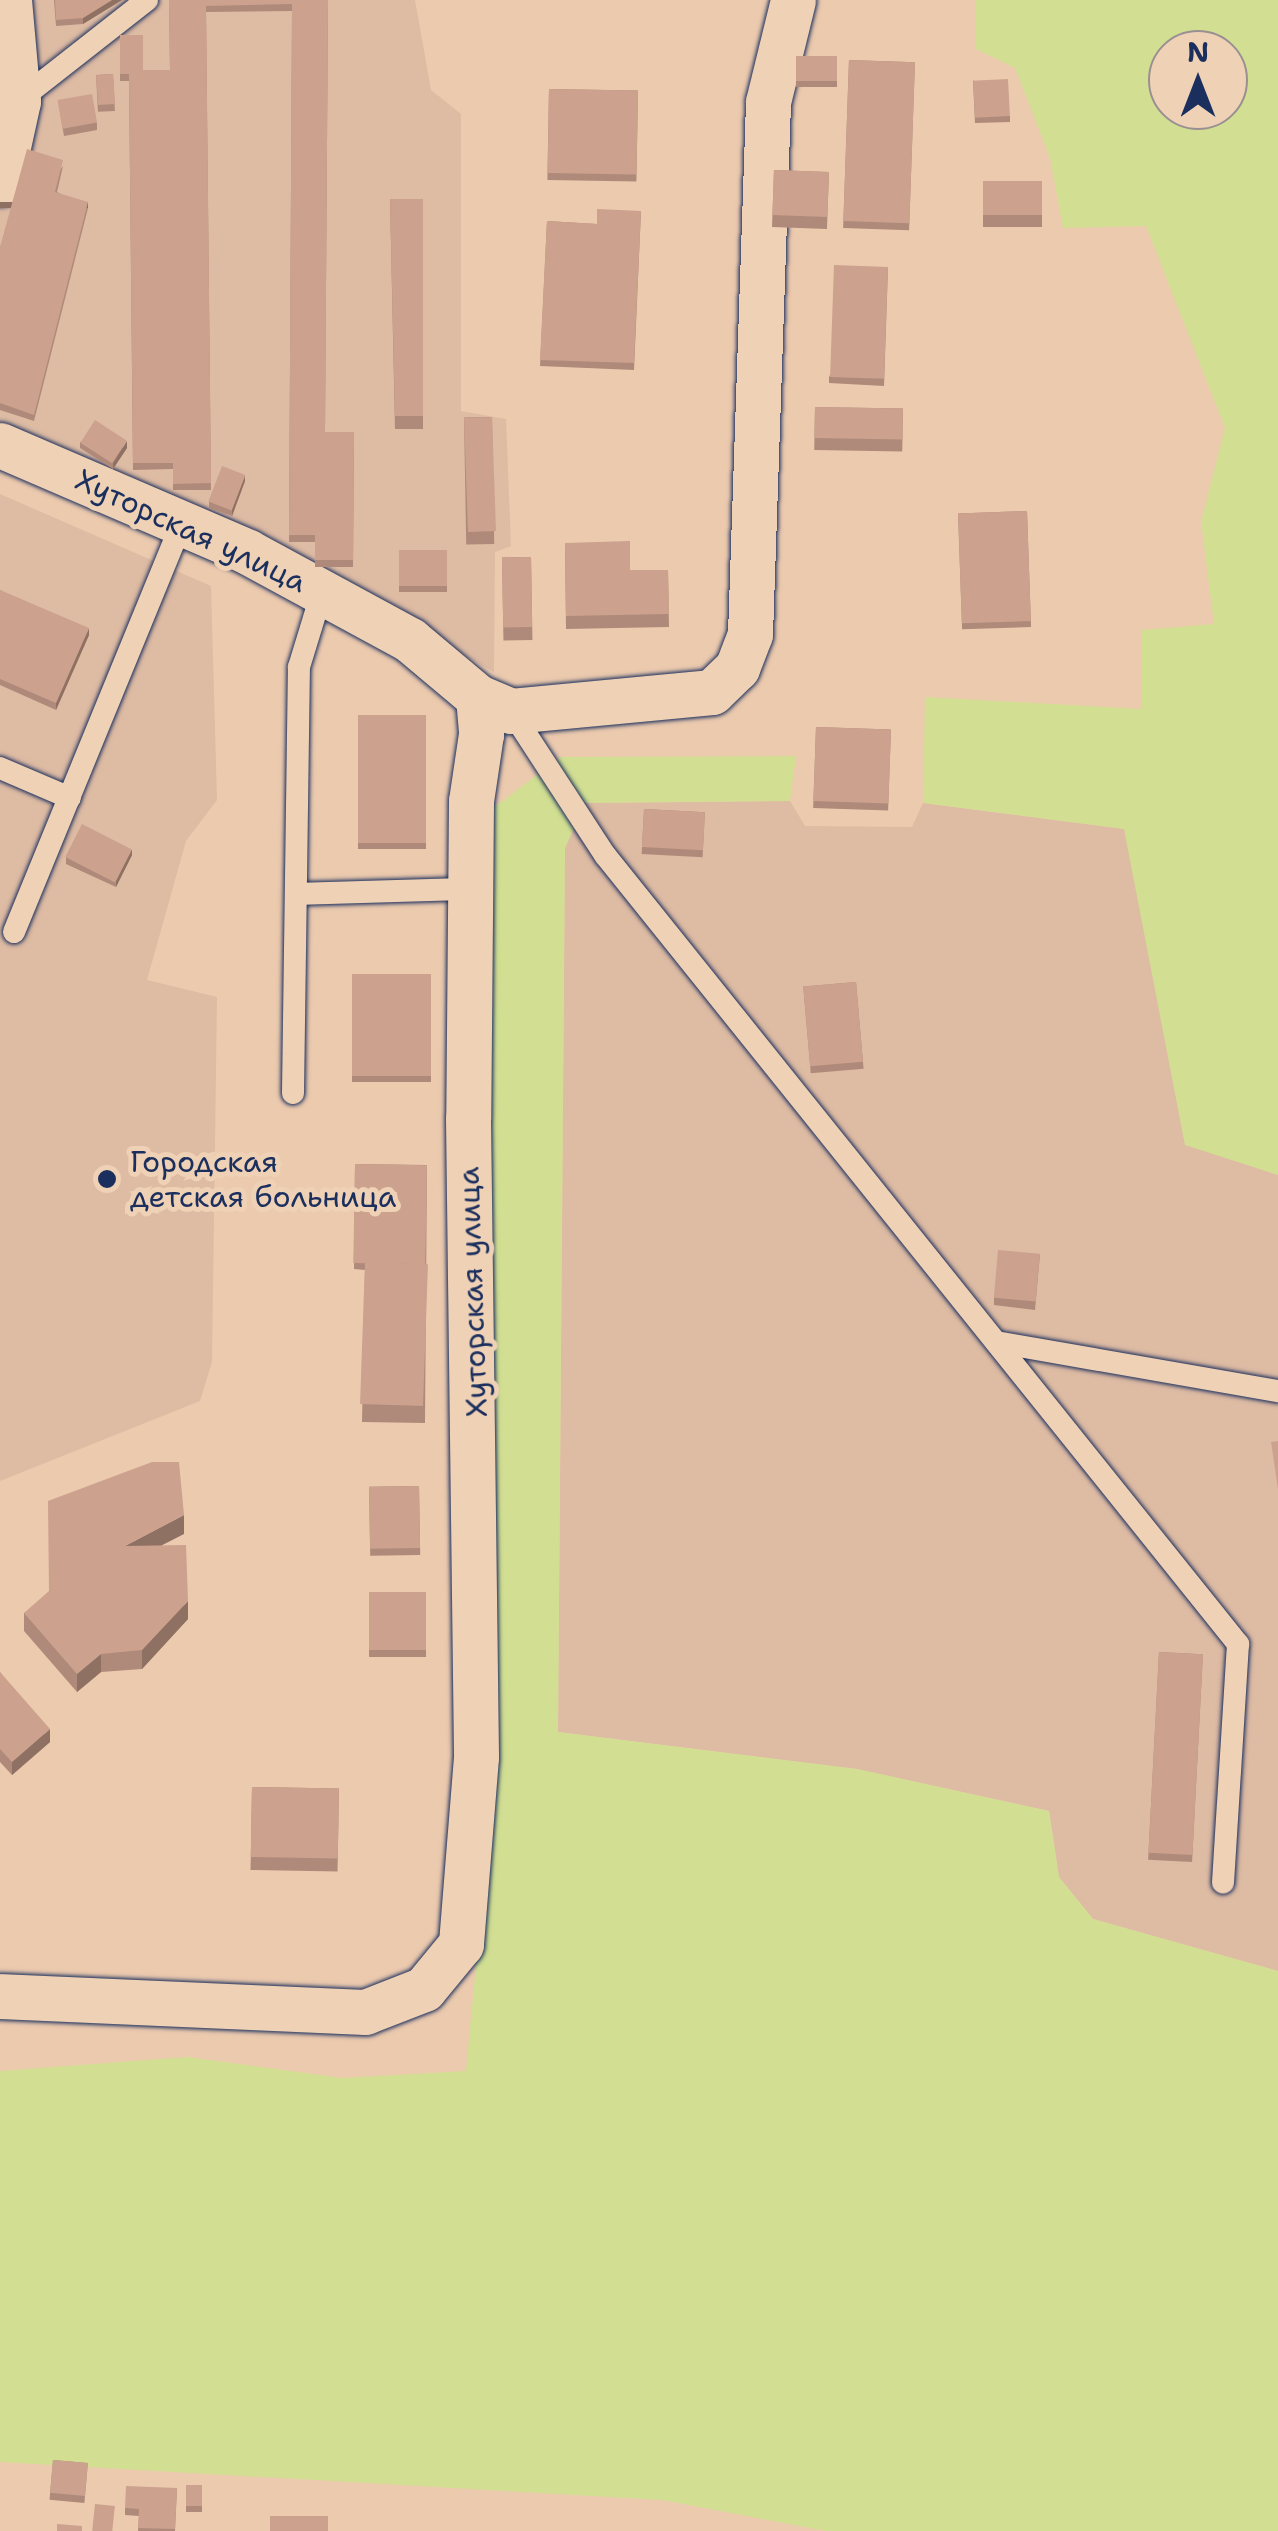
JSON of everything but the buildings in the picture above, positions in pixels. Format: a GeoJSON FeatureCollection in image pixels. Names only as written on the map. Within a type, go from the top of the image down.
{"type":"FeatureCollection","features":[{"type":"Feature","properties":{"kind":"street"},"geometry":{"type":"LineString","coordinates":[[0,183],[18,101],[8,0]]}},
{"type":"Feature","properties":{"kind":"street"},"geometry":{"type":"LineString","coordinates":[[494,704],[712,692],[737,668],[750,634],[768,102],[792,0]]}},
{"type":"Feature","properties":{"kind":"street","name":"Хуторская улица"},"geometry":{"type":"LineString","coordinates":[[0,446],[181,524],[322,592],[410,640],[494,704],[470,890],[479,1477],[476,1757],[462,1944],[424,1989],[365,2012],[0,1996]]}},
{"type":"Feature","properties":{"kind":"lane"},"geometry":{"type":"LineString","coordinates":[[18,101],[147,0]]}},
{"type":"Feature","properties":{"kind":"lane"},"geometry":{"type":"LineString","coordinates":[[14,932],[181,524]]}},
{"type":"Feature","properties":{"kind":"lane"},"geometry":{"type":"LineString","coordinates":[[293,1092],[300,667],[322,592]]}},
{"type":"Feature","properties":{"kind":"lane"},"geometry":{"type":"LineString","coordinates":[[494,704],[605,855],[1238,1644],[1223,1883]]}},
{"type":"Feature","properties":{"kind":"lane"},"geometry":{"type":"LineString","coordinates":[[0,768],[70,798]]}},
{"type":"Feature","properties":{"kind":"lane"},"geometry":{"type":"LineString","coordinates":[[296,894],[470,890]]}},
{"type":"Feature","properties":{"kind":"lane"},"geometry":{"type":"LineString","coordinates":[[996,1342],[1278,1392]]}},
{"type":"Feature","properties":{"kind":"shaded area"},"geometry":{"type":"Polygon","coordinates":[[[0,0],[415,0],[431,90],[461,114],[461,411],[506,419],[511,546],[495,552],[494,672],[372,603],[0,433],[0,0]]]}},
{"type":"Feature","properties":{"kind":"shaded area"},"geometry":{"type":"Polygon","coordinates":[[[0,494],[211,586],[217,800],[186,841],[147,980],[217,997],[212,1362],[200,1401],[0,1481],[0,494]]]}},
{"type":"Feature","properties":{"kind":"shaded area"},"geometry":{"type":"Polygon","coordinates":[[[790,801],[805,826],[912,827],[923,803],[1125,829],[1185,1144],[1278,1175],[1278,1971],[1093,1919],[1059,1877],[1049,1811],[857,1769],[558,1732],[565,848],[585,803],[790,801]]]}},
{"type":"Feature","properties":{"kind":"green space"},"geometry":{"type":"Polygon","coordinates":[[[976,0],[1278,0],[1278,1175],[1185,1145],[1124,829],[923,803],[925,697],[1142,709],[1142,630],[1214,624],[1201,522],[1225,428],[1146,226],[1063,228],[1050,158],[1015,68],[976,49],[976,0]]]}},
{"type":"Feature","properties":{"kind":"green space"},"geometry":{"type":"Polygon","coordinates":[[[796,756],[790,801],[585,803],[565,848],[558,1732],[857,1769],[1049,1811],[1059,1877],[1093,1919],[1278,1971],[1278,2531],[826,2531],[662,2500],[0,2462],[0,2071],[187,2057],[342,2078],[466,2071],[492,1793],[485,814],[561,757],[796,756]]]}},
{"type":"Feature","properties":{"kind":"place","name":"Городская детская больница"},"geometry":{"type":"Point","coordinates":[107,1179]}}]}
